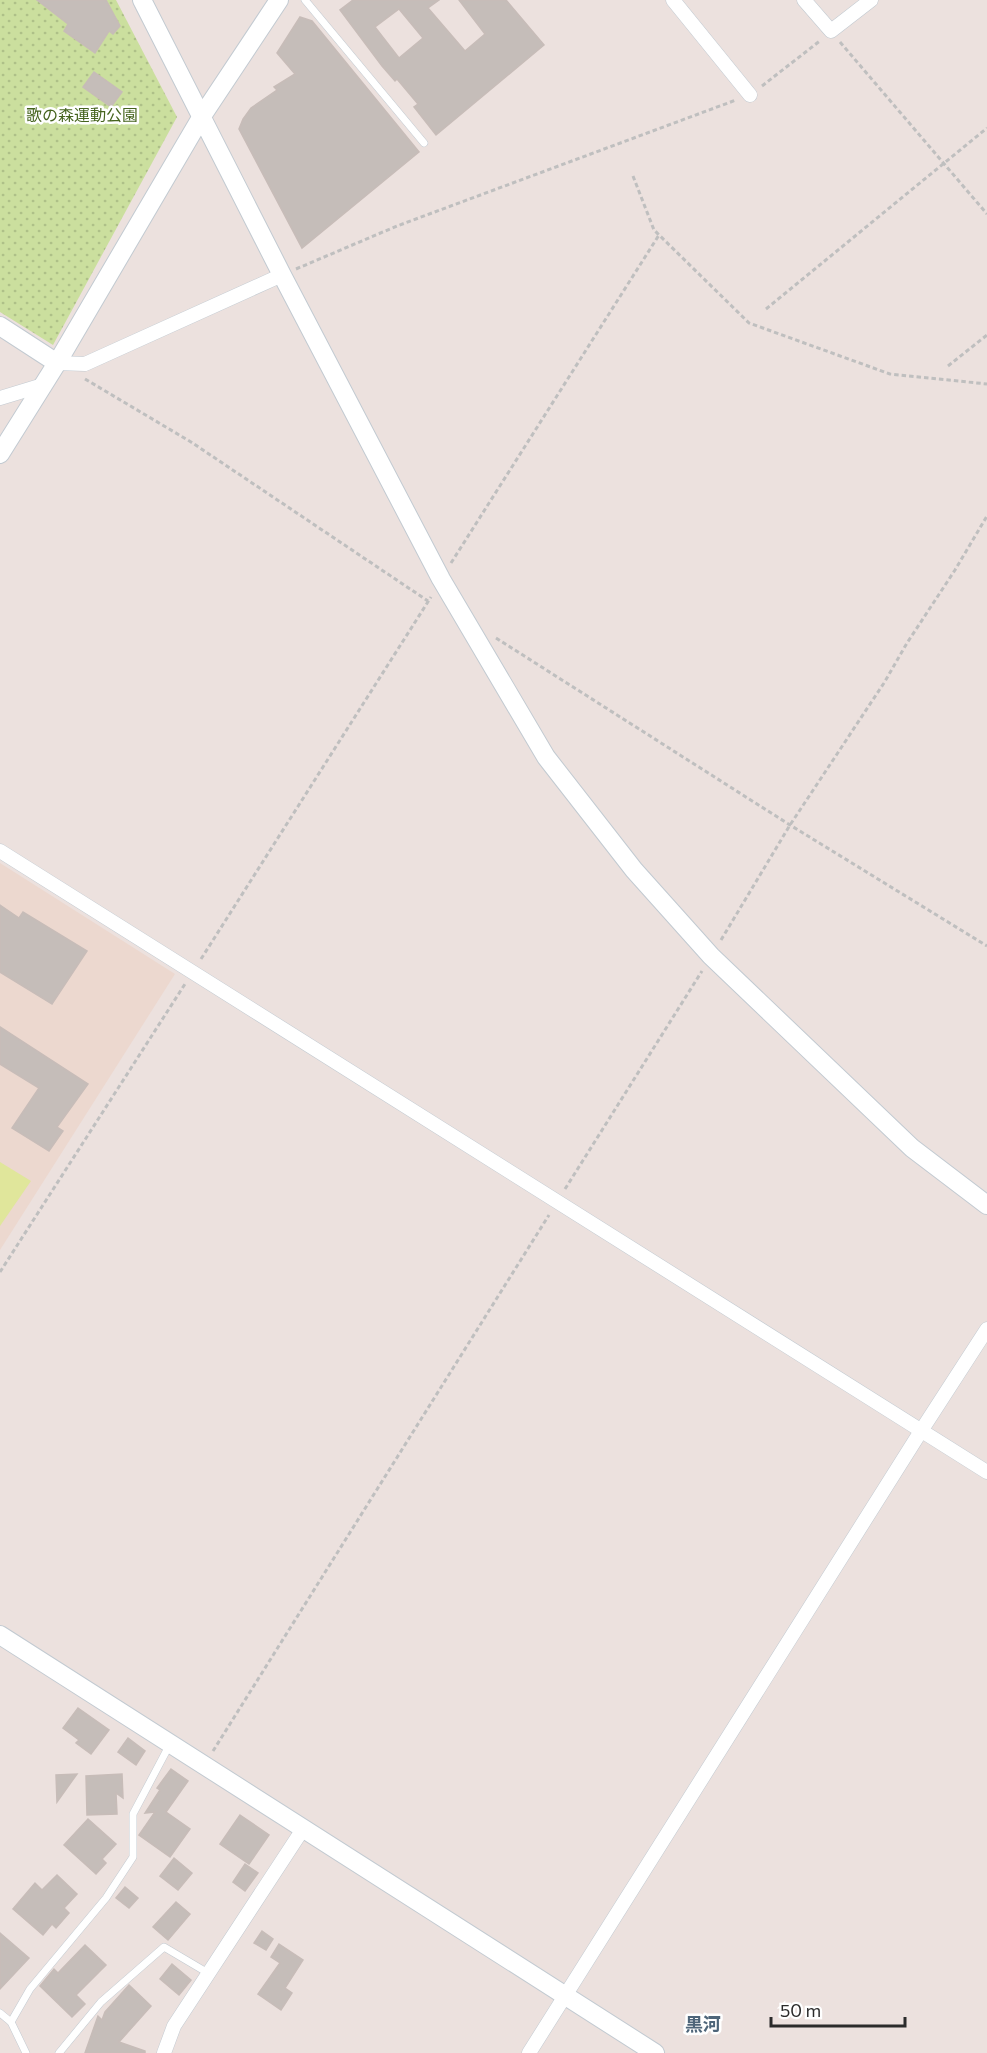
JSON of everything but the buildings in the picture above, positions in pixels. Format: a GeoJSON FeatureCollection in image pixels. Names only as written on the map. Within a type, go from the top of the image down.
{"type":"FeatureCollection","features":[{"type":"Feature","properties":{"kind":"street"},"geometry":{"type":"LineString","coordinates":[[142,0],[441,579],[546,757],[634,870],[711,956],[912,1148],[987,1205]]}},
{"type":"Feature","properties":{"kind":"street"},"geometry":{"type":"LineString","coordinates":[[0,454],[57,363],[202,116],[279,0]]}},
{"type":"Feature","properties":{"kind":"street"},"geometry":{"type":"LineString","coordinates":[[673,0],[750,95]]}},
{"type":"Feature","properties":{"kind":"street"},"geometry":{"type":"LineString","coordinates":[[804,0],[831,32],[870,0]]}},
{"type":"Feature","properties":{"kind":"street"},"geometry":{"type":"LineString","coordinates":[[0,326],[57,363],[85,364],[282,275]]}},
{"type":"Feature","properties":{"kind":"street"},"geometry":{"type":"LineString","coordinates":[[0,398],[43,385]]}},
{"type":"Feature","properties":{"kind":"street"},"geometry":{"type":"LineString","coordinates":[[0,851],[987,1472]]}},
{"type":"Feature","properties":{"kind":"street"},"geometry":{"type":"LineString","coordinates":[[529,2053],[987,1329]]}},
{"type":"Feature","properties":{"kind":"street"},"geometry":{"type":"LineString","coordinates":[[0,1635],[655,2053]]}},
{"type":"Feature","properties":{"kind":"street"},"geometry":{"type":"LineString","coordinates":[[164,2053],[174,2026],[303,1829]]}},
{"type":"Feature","properties":{"kind":"lane"},"geometry":{"type":"LineString","coordinates":[[305,0],[424,143]]}},
{"type":"Feature","properties":{"kind":"lane"},"geometry":{"type":"LineString","coordinates":[[10,2022],[30,1989],[106,1898],[133,1857],[133,1814],[171,1744]]}},
{"type":"Feature","properties":{"kind":"lane"},"geometry":{"type":"LineString","coordinates":[[59,2053],[101,2002],[164,1947],[208,1973]]}},
{"type":"Feature","properties":{"kind":"lane"},"geometry":{"type":"LineString","coordinates":[[0,2013],[10,2022],[26,2053]]}},
{"type":"Feature","properties":{"kind":"path"},"geometry":{"type":"LineString","coordinates":[[282,275],[397,226],[750,95],[831,32],[987,214]]}},
{"type":"Feature","properties":{"kind":"path"},"geometry":{"type":"LineString","coordinates":[[766,309],[987,128]]}},
{"type":"Feature","properties":{"kind":"path"},"geometry":{"type":"LineString","coordinates":[[633,176],[654,230],[749,322],[890,374],[987,384]]}},
{"type":"Feature","properties":{"kind":"path"},"geometry":{"type":"LineString","coordinates":[[0,1272],[429,601],[659,235]]}},
{"type":"Feature","properties":{"kind":"path"},"geometry":{"type":"LineString","coordinates":[[948,366],[987,335]]}},
{"type":"Feature","properties":{"kind":"path"},"geometry":{"type":"LineString","coordinates":[[57,363],[191,442],[429,601]]}},
{"type":"Feature","properties":{"kind":"path"},"geometry":{"type":"LineString","coordinates":[[204,1765],[711,956],[790,825],[878,693],[987,516]]}},
{"type":"Feature","properties":{"kind":"path"},"geometry":{"type":"LineString","coordinates":[[489,633],[790,825],[987,946]]}},
{"type":"Feature","properties":{"kind":"shaded area"},"geometry":{"type":"Polygon","coordinates":[[[0,863],[175,974],[0,1250],[0,863]]]}},
{"type":"Feature","properties":{"kind":"green space","name":"歌の森運動公園"},"geometry":{"type":"Polygon","coordinates":[[[0,0],[116,0],[177,117],[53,345],[0,312],[0,0]]]}},
{"type":"Feature","properties":{"kind":"green space"},"geometry":{"type":"Polygon","coordinates":[[[0,1162],[31,1181],[0,1226],[0,1162]]]}},
{"type":"Feature","properties":{"kind":"district","name":"黒河"},"geometry":{"type":"Point","coordinates":[703,2024]}}]}
